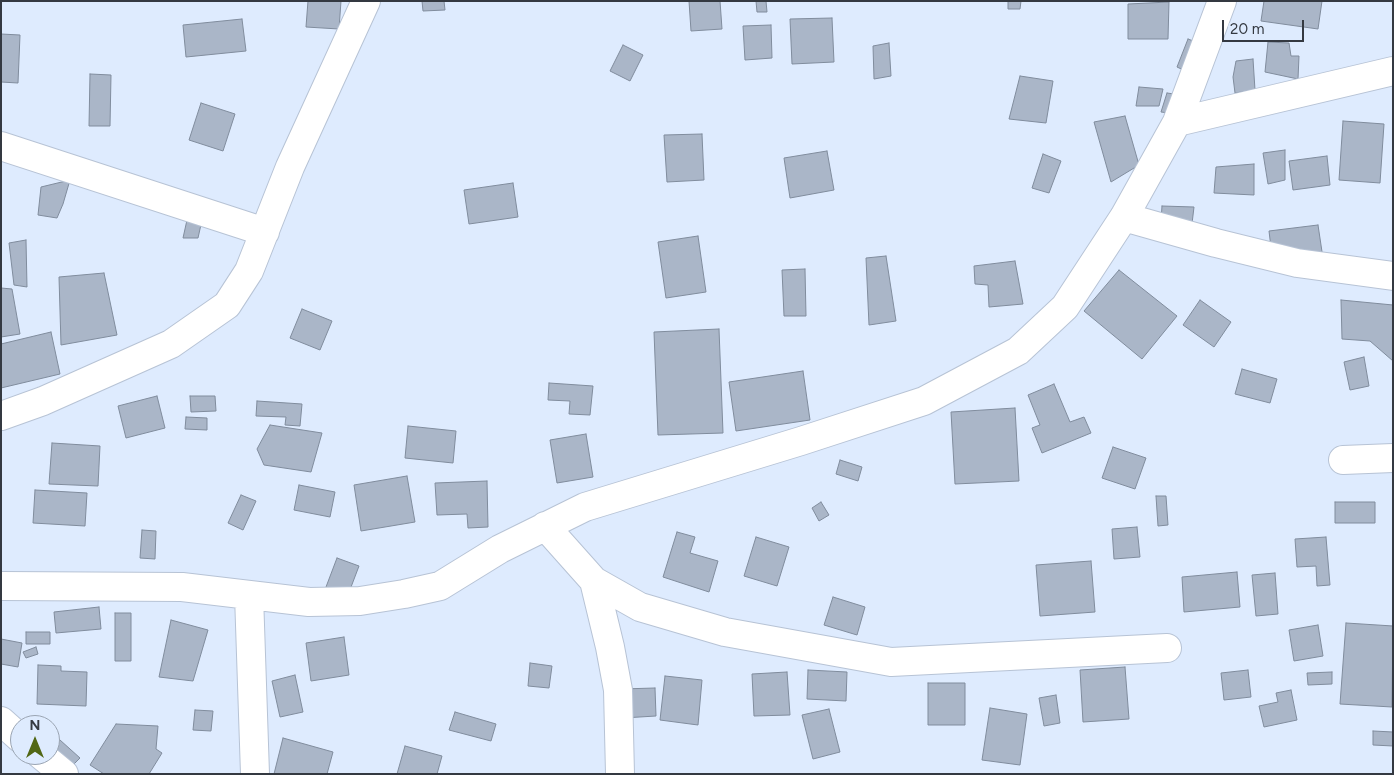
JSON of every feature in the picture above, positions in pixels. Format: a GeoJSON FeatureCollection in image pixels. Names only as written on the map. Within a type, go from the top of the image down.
{"type":"FeatureCollection","features":[{"type":"Feature","properties":{"kind":"street"},"geometry":{"type":"LineString","coordinates":[[1,416],[43,400],[171,344],[227,305],[249,271],[290,166],[366,1]]}},
{"type":"Feature","properties":{"kind":"street"},"geometry":{"type":"LineString","coordinates":[[1,586],[182,587],[308,602],[360,601],[440,586],[500,549],[585,507],[924,401],[1018,351],[1065,307],[1124,217],[1178,122],[1222,1]]}},
{"type":"Feature","properties":{"kind":"street"},"geometry":{"type":"LineString","coordinates":[[1178,122],[1393,71]]}},
{"type":"Feature","properties":{"kind":"street"},"geometry":{"type":"LineString","coordinates":[[1,146],[265,232]]}},
{"type":"Feature","properties":{"kind":"street"},"geometry":{"type":"LineString","coordinates":[[1124,217],[1297,263],[1393,276]]}},
{"type":"Feature","properties":{"kind":"street"},"geometry":{"type":"LineString","coordinates":[[1343,460],[1393,458]]}},
{"type":"Feature","properties":{"kind":"street"},"geometry":{"type":"LineString","coordinates":[[545,526],[594,581],[640,607],[725,632],[891,662],[1167,648]]}},
{"type":"Feature","properties":{"kind":"street"},"geometry":{"type":"LineString","coordinates":[[594,581],[618,690],[620,774]]}},
{"type":"Feature","properties":{"kind":"street"},"geometry":{"type":"LineString","coordinates":[[249,595],[255,774]]}},
{"type":"Feature","properties":{"kind":"street"},"geometry":{"type":"LineString","coordinates":[[53,765],[64,774]]}},
{"type":"Feature","properties":{"kind":"building"},"geometry":{"type":"Polygon","coordinates":[[[308,1],[341,1],[339,29],[306,27],[308,1]]]}},
{"type":"Feature","properties":{"kind":"building"},"geometry":{"type":"Polygon","coordinates":[[[422,1],[444,1],[445,10],[423,11],[422,1]]]}},
{"type":"Feature","properties":{"kind":"building"},"geometry":{"type":"Polygon","coordinates":[[[689,1],[720,1],[722,29],[691,31],[689,1]]]}},
{"type":"Feature","properties":{"kind":"building"},"geometry":{"type":"Polygon","coordinates":[[[756,1],[766,1],[767,12],[757,12],[756,1]]]}},
{"type":"Feature","properties":{"kind":"building"},"geometry":{"type":"Polygon","coordinates":[[[1008,1],[1021,1],[1020,9],[1008,9],[1008,1]]]}},
{"type":"Feature","properties":{"kind":"building"},"geometry":{"type":"Polygon","coordinates":[[[1264,1],[1322,1],[1318,29],[1261,21],[1264,1]]]}},
{"type":"Feature","properties":{"kind":"building"},"geometry":{"type":"Polygon","coordinates":[[[1169,2],[1168,39],[1128,39],[1128,4],[1169,2]]]}},
{"type":"Feature","properties":{"kind":"building"},"geometry":{"type":"Polygon","coordinates":[[[832,18],[834,62],[792,64],[790,19],[832,18]]]}},
{"type":"Feature","properties":{"kind":"building"},"geometry":{"type":"Polygon","coordinates":[[[242,19],[246,51],[186,57],[183,25],[242,19]]]}},
{"type":"Feature","properties":{"kind":"building"},"geometry":{"type":"Polygon","coordinates":[[[771,25],[772,58],[745,60],[743,26],[771,25]]]}},
{"type":"Feature","properties":{"kind":"building"},"geometry":{"type":"Polygon","coordinates":[[[1,34],[20,35],[18,83],[1,82],[1,34]]]}},
{"type":"Feature","properties":{"kind":"building"},"geometry":{"type":"Polygon","coordinates":[[[1188,39],[1204,45],[1192,74],[1177,67],[1188,39]]]}},
{"type":"Feature","properties":{"kind":"building"},"geometry":{"type":"Polygon","coordinates":[[[1268,42],[1289,43],[1291,56],[1299,56],[1298,79],[1265,72],[1268,42]]]}},
{"type":"Feature","properties":{"kind":"building"},"geometry":{"type":"Polygon","coordinates":[[[889,43],[891,76],[874,79],[873,46],[889,43]]]}},
{"type":"Feature","properties":{"kind":"building"},"geometry":{"type":"Polygon","coordinates":[[[623,45],[643,55],[630,81],[610,71],[623,45]]]}},
{"type":"Feature","properties":{"kind":"building"},"geometry":{"type":"Polygon","coordinates":[[[1253,59],[1255,90],[1235,93],[1233,77],[1236,61],[1253,59]]]}},
{"type":"Feature","properties":{"kind":"building"},"geometry":{"type":"Polygon","coordinates":[[[90,74],[111,75],[110,126],[89,126],[90,74]]]}},
{"type":"Feature","properties":{"kind":"building"},"geometry":{"type":"Polygon","coordinates":[[[1020,76],[1053,81],[1046,123],[1009,119],[1020,76]]]}},
{"type":"Feature","properties":{"kind":"building"},"geometry":{"type":"Polygon","coordinates":[[[1139,87],[1163,89],[1159,106],[1136,106],[1139,87]]]}},
{"type":"Feature","properties":{"kind":"building"},"geometry":{"type":"Polygon","coordinates":[[[1167,93],[1181,95],[1177,114],[1161,112],[1167,93]]]}},
{"type":"Feature","properties":{"kind":"building"},"geometry":{"type":"Polygon","coordinates":[[[201,103],[235,114],[223,151],[189,140],[201,103]]]}},
{"type":"Feature","properties":{"kind":"building"},"geometry":{"type":"Polygon","coordinates":[[[1125,116],[1139,165],[1111,182],[1094,122],[1125,116]]]}},
{"type":"Feature","properties":{"kind":"building"},"geometry":{"type":"Polygon","coordinates":[[[1343,121],[1384,124],[1380,183],[1339,180],[1343,121]]]}},
{"type":"Feature","properties":{"kind":"building"},"geometry":{"type":"Polygon","coordinates":[[[702,134],[704,180],[667,182],[664,135],[702,134]]]}},
{"type":"Feature","properties":{"kind":"building"},"geometry":{"type":"Polygon","coordinates":[[[1285,150],[1285,180],[1268,184],[1263,153],[1285,150]]]}},
{"type":"Feature","properties":{"kind":"building"},"geometry":{"type":"Polygon","coordinates":[[[827,151],[834,190],[790,198],[784,158],[827,151]]]}},
{"type":"Feature","properties":{"kind":"building"},"geometry":{"type":"Polygon","coordinates":[[[1043,154],[1061,161],[1049,193],[1032,188],[1043,154]]]}},
{"type":"Feature","properties":{"kind":"building"},"geometry":{"type":"Polygon","coordinates":[[[1327,156],[1330,185],[1293,190],[1289,161],[1327,156]]]}},
{"type":"Feature","properties":{"kind":"building"},"geometry":{"type":"Polygon","coordinates":[[[1254,164],[1254,195],[1214,193],[1216,167],[1254,164]]]}},
{"type":"Feature","properties":{"kind":"building"},"geometry":{"type":"Polygon","coordinates":[[[70,180],[57,218],[38,215],[41,187],[70,180]]]}},
{"type":"Feature","properties":{"kind":"building"},"geometry":{"type":"Polygon","coordinates":[[[513,183],[518,217],[469,224],[464,190],[513,183]]]}},
{"type":"Feature","properties":{"kind":"building"},"geometry":{"type":"Polygon","coordinates":[[[1162,206],[1194,207],[1191,232],[1161,221],[1162,206]]]}},
{"type":"Feature","properties":{"kind":"building"},"geometry":{"type":"Polygon","coordinates":[[[187,220],[202,220],[198,238],[183,238],[187,220]]]}},
{"type":"Feature","properties":{"kind":"building"},"geometry":{"type":"Polygon","coordinates":[[[1318,225],[1324,265],[1272,256],[1269,231],[1318,225]]]}},
{"type":"Feature","properties":{"kind":"building"},"geometry":{"type":"Polygon","coordinates":[[[698,236],[706,292],[666,298],[658,242],[698,236]]]}},
{"type":"Feature","properties":{"kind":"building"},"geometry":{"type":"Polygon","coordinates":[[[26,240],[27,287],[14,285],[9,243],[26,240]]]}},
{"type":"Feature","properties":{"kind":"building"},"geometry":{"type":"Polygon","coordinates":[[[886,256],[896,321],[869,325],[866,258],[886,256]]]}},
{"type":"Feature","properties":{"kind":"building"},"geometry":{"type":"Polygon","coordinates":[[[1015,261],[1023,304],[989,307],[988,285],[975,284],[974,266],[1015,261]]]}},
{"type":"Feature","properties":{"kind":"building"},"geometry":{"type":"Polygon","coordinates":[[[805,269],[806,316],[784,316],[782,270],[805,269]]]}},
{"type":"Feature","properties":{"kind":"building"},"geometry":{"type":"Polygon","coordinates":[[[1119,270],[1177,316],[1142,359],[1084,311],[1119,270]]]}},
{"type":"Feature","properties":{"kind":"building"},"geometry":{"type":"Polygon","coordinates":[[[104,273],[117,335],[61,345],[59,277],[104,273]]]}},
{"type":"Feature","properties":{"kind":"building"},"geometry":{"type":"Polygon","coordinates":[[[1,288],[12,289],[20,334],[1,337],[1,288]]]}},
{"type":"Feature","properties":{"kind":"building"},"geometry":{"type":"Polygon","coordinates":[[[1200,300],[1231,322],[1214,347],[1183,325],[1200,300]]]}},
{"type":"Feature","properties":{"kind":"building"},"geometry":{"type":"Polygon","coordinates":[[[1341,300],[1393,305],[1393,361],[1370,341],[1342,339],[1341,300]]]}},
{"type":"Feature","properties":{"kind":"building"},"geometry":{"type":"Polygon","coordinates":[[[302,309],[332,321],[320,350],[290,338],[302,309]]]}},
{"type":"Feature","properties":{"kind":"building"},"geometry":{"type":"Polygon","coordinates":[[[719,329],[723,433],[658,435],[654,332],[719,329]]]}},
{"type":"Feature","properties":{"kind":"building"},"geometry":{"type":"Polygon","coordinates":[[[51,332],[60,374],[1,388],[1,344],[51,332]]]}},
{"type":"Feature","properties":{"kind":"building"},"geometry":{"type":"Polygon","coordinates":[[[1364,357],[1369,386],[1350,390],[1344,362],[1364,357]]]}},
{"type":"Feature","properties":{"kind":"building"},"geometry":{"type":"Polygon","coordinates":[[[1242,369],[1277,379],[1270,403],[1235,394],[1242,369]]]}},
{"type":"Feature","properties":{"kind":"building"},"geometry":{"type":"Polygon","coordinates":[[[803,371],[810,420],[736,431],[729,382],[803,371]]]}},
{"type":"Feature","properties":{"kind":"building"},"geometry":{"type":"Polygon","coordinates":[[[549,383],[593,386],[590,415],[569,414],[570,401],[548,400],[549,383]]]}},
{"type":"Feature","properties":{"kind":"building"},"geometry":{"type":"Polygon","coordinates":[[[1054,384],[1070,422],[1084,417],[1091,433],[1042,453],[1032,428],[1040,425],[1028,395],[1054,384]]]}},
{"type":"Feature","properties":{"kind":"building"},"geometry":{"type":"Polygon","coordinates":[[[157,396],[165,428],[126,438],[118,406],[157,396]]]}},
{"type":"Feature","properties":{"kind":"building"},"geometry":{"type":"Polygon","coordinates":[[[190,396],[215,396],[216,411],[191,412],[190,396]]]}},
{"type":"Feature","properties":{"kind":"building"},"geometry":{"type":"Polygon","coordinates":[[[257,401],[302,404],[300,426],[285,425],[286,417],[256,416],[257,401]]]}},
{"type":"Feature","properties":{"kind":"building"},"geometry":{"type":"Polygon","coordinates":[[[1015,408],[1019,481],[955,484],[951,412],[1015,408]]]}},
{"type":"Feature","properties":{"kind":"building"},"geometry":{"type":"Polygon","coordinates":[[[186,417],[207,418],[207,430],[185,429],[186,417]]]}},
{"type":"Feature","properties":{"kind":"building"},"geometry":{"type":"Polygon","coordinates":[[[270,425],[322,433],[311,472],[264,465],[257,449],[270,425]]]}},
{"type":"Feature","properties":{"kind":"building"},"geometry":{"type":"Polygon","coordinates":[[[408,426],[456,431],[453,463],[405,458],[408,426]]]}},
{"type":"Feature","properties":{"kind":"building"},"geometry":{"type":"Polygon","coordinates":[[[586,434],[593,477],[557,483],[550,440],[586,434]]]}},
{"type":"Feature","properties":{"kind":"building"},"geometry":{"type":"Polygon","coordinates":[[[52,443],[100,446],[98,486],[49,484],[52,443]]]}},
{"type":"Feature","properties":{"kind":"building"},"geometry":{"type":"Polygon","coordinates":[[[1113,447],[1146,458],[1135,489],[1102,478],[1113,447]]]}},
{"type":"Feature","properties":{"kind":"building"},"geometry":{"type":"Polygon","coordinates":[[[840,460],[862,467],[858,481],[836,474],[840,460]]]}},
{"type":"Feature","properties":{"kind":"building"},"geometry":{"type":"Polygon","coordinates":[[[407,476],[415,522],[361,531],[354,485],[407,476]]]}},
{"type":"Feature","properties":{"kind":"building"},"geometry":{"type":"Polygon","coordinates":[[[487,481],[488,527],[468,528],[467,514],[437,515],[435,483],[487,481]]]}},
{"type":"Feature","properties":{"kind":"building"},"geometry":{"type":"Polygon","coordinates":[[[299,485],[335,492],[330,517],[294,510],[299,485]]]}},
{"type":"Feature","properties":{"kind":"building"},"geometry":{"type":"Polygon","coordinates":[[[35,490],[87,493],[85,526],[33,523],[35,490]]]}},
{"type":"Feature","properties":{"kind":"building"},"geometry":{"type":"Polygon","coordinates":[[[241,495],[256,501],[243,530],[228,523],[241,495]]]}},
{"type":"Feature","properties":{"kind":"building"},"geometry":{"type":"Polygon","coordinates":[[[1156,496],[1166,496],[1168,525],[1158,526],[1156,496]]]}},
{"type":"Feature","properties":{"kind":"building"},"geometry":{"type":"Polygon","coordinates":[[[821,502],[829,515],[819,521],[812,508],[821,502]]]}},
{"type":"Feature","properties":{"kind":"building"},"geometry":{"type":"Polygon","coordinates":[[[1335,502],[1375,502],[1375,523],[1335,523],[1335,502]]]}},
{"type":"Feature","properties":{"kind":"building"},"geometry":{"type":"Polygon","coordinates":[[[1137,527],[1140,557],[1114,559],[1112,529],[1137,527]]]}},
{"type":"Feature","properties":{"kind":"building"},"geometry":{"type":"Polygon","coordinates":[[[142,530],[156,531],[155,559],[140,558],[142,530]]]}},
{"type":"Feature","properties":{"kind":"building"},"geometry":{"type":"Polygon","coordinates":[[[677,532],[695,537],[690,553],[718,561],[709,592],[663,577],[677,532]]]}},
{"type":"Feature","properties":{"kind":"building"},"geometry":{"type":"Polygon","coordinates":[[[756,537],[789,547],[777,586],[744,576],[756,537]]]}},
{"type":"Feature","properties":{"kind":"building"},"geometry":{"type":"Polygon","coordinates":[[[1326,537],[1330,585],[1317,586],[1316,566],[1297,567],[1295,539],[1326,537]]]}},
{"type":"Feature","properties":{"kind":"building"},"geometry":{"type":"Polygon","coordinates":[[[337,558],[359,566],[348,595],[326,587],[337,558]]]}},
{"type":"Feature","properties":{"kind":"building"},"geometry":{"type":"Polygon","coordinates":[[[1091,561],[1095,612],[1040,616],[1036,565],[1091,561]]]}},
{"type":"Feature","properties":{"kind":"building"},"geometry":{"type":"Polygon","coordinates":[[[1237,572],[1240,607],[1184,612],[1182,577],[1237,572]]]}},
{"type":"Feature","properties":{"kind":"building"},"geometry":{"type":"Polygon","coordinates":[[[1275,573],[1278,614],[1256,616],[1252,575],[1275,573]]]}},
{"type":"Feature","properties":{"kind":"building"},"geometry":{"type":"Polygon","coordinates":[[[833,597],[865,607],[857,635],[824,625],[833,597]]]}},
{"type":"Feature","properties":{"kind":"building"},"geometry":{"type":"Polygon","coordinates":[[[99,607],[101,629],[56,633],[54,612],[99,607]]]}},
{"type":"Feature","properties":{"kind":"building"},"geometry":{"type":"Polygon","coordinates":[[[115,613],[131,613],[131,661],[115,661],[115,613]]]}},
{"type":"Feature","properties":{"kind":"building"},"geometry":{"type":"Polygon","coordinates":[[[171,620],[208,630],[193,681],[159,677],[171,620]]]}},
{"type":"Feature","properties":{"kind":"building"},"geometry":{"type":"Polygon","coordinates":[[[1346,623],[1393,626],[1392,707],[1340,704],[1346,623]]]}},
{"type":"Feature","properties":{"kind":"building"},"geometry":{"type":"Polygon","coordinates":[[[1318,625],[1323,656],[1294,661],[1289,630],[1318,625]]]}},
{"type":"Feature","properties":{"kind":"building"},"geometry":{"type":"Polygon","coordinates":[[[26,632],[50,632],[50,644],[26,644],[26,632]]]}},
{"type":"Feature","properties":{"kind":"building"},"geometry":{"type":"Polygon","coordinates":[[[344,637],[349,675],[311,681],[306,643],[344,637]]]}},
{"type":"Feature","properties":{"kind":"building"},"geometry":{"type":"Polygon","coordinates":[[[1,639],[22,643],[18,667],[1,664],[1,639]]]}},
{"type":"Feature","properties":{"kind":"building"},"geometry":{"type":"Polygon","coordinates":[[[36,647],[38,654],[26,658],[23,652],[36,647]]]}},
{"type":"Feature","properties":{"kind":"building"},"geometry":{"type":"Polygon","coordinates":[[[530,663],[552,666],[549,688],[528,686],[530,663]]]}},
{"type":"Feature","properties":{"kind":"building"},"geometry":{"type":"Polygon","coordinates":[[[38,665],[61,666],[61,671],[87,672],[86,706],[37,704],[38,665]]]}},
{"type":"Feature","properties":{"kind":"building"},"geometry":{"type":"Polygon","coordinates":[[[1125,667],[1129,719],[1083,722],[1080,670],[1125,667]]]}},
{"type":"Feature","properties":{"kind":"building"},"geometry":{"type":"Polygon","coordinates":[[[808,670],[847,672],[846,701],[807,699],[808,670]]]}},
{"type":"Feature","properties":{"kind":"building"},"geometry":{"type":"Polygon","coordinates":[[[1248,670],[1251,697],[1224,700],[1221,673],[1248,670]]]}},
{"type":"Feature","properties":{"kind":"building"},"geometry":{"type":"Polygon","coordinates":[[[787,672],[790,715],[754,716],[752,674],[787,672]]]}},
{"type":"Feature","properties":{"kind":"building"},"geometry":{"type":"Polygon","coordinates":[[[1332,672],[1332,684],[1308,685],[1307,673],[1332,672]]]}},
{"type":"Feature","properties":{"kind":"building"},"geometry":{"type":"Polygon","coordinates":[[[295,675],[303,712],[280,717],[272,681],[295,675]]]}},
{"type":"Feature","properties":{"kind":"building"},"geometry":{"type":"Polygon","coordinates":[[[665,676],[702,680],[698,725],[660,720],[665,676]]]}},
{"type":"Feature","properties":{"kind":"building"},"geometry":{"type":"Polygon","coordinates":[[[928,683],[965,683],[965,725],[928,725],[928,683]]]}},
{"type":"Feature","properties":{"kind":"building"},"geometry":{"type":"Polygon","coordinates":[[[655,688],[656,716],[623,718],[621,689],[655,688]]]}},
{"type":"Feature","properties":{"kind":"building"},"geometry":{"type":"Polygon","coordinates":[[[1291,690],[1297,720],[1264,727],[1259,706],[1278,702],[1276,693],[1291,690]]]}},
{"type":"Feature","properties":{"kind":"building"},"geometry":{"type":"Polygon","coordinates":[[[1056,695],[1060,723],[1044,726],[1039,698],[1056,695]]]}},
{"type":"Feature","properties":{"kind":"building"},"geometry":{"type":"Polygon","coordinates":[[[990,708],[1027,714],[1020,765],[982,760],[990,708]]]}},
{"type":"Feature","properties":{"kind":"building"},"geometry":{"type":"Polygon","coordinates":[[[829,709],[840,752],[813,759],[802,715],[829,709]]]}},
{"type":"Feature","properties":{"kind":"building"},"geometry":{"type":"Polygon","coordinates":[[[195,710],[213,711],[211,731],[193,730],[195,710]]]}},
{"type":"Feature","properties":{"kind":"building"},"geometry":{"type":"Polygon","coordinates":[[[455,712],[496,724],[491,741],[449,730],[455,712]]]}},
{"type":"Feature","properties":{"kind":"building"},"geometry":{"type":"Polygon","coordinates":[[[116,724],[158,726],[156,749],[162,753],[149,774],[104,774],[90,765],[116,724]]]}},
{"type":"Feature","properties":{"kind":"building"},"geometry":{"type":"Polygon","coordinates":[[[1373,731],[1393,732],[1393,746],[1373,745],[1373,731]]]}},
{"type":"Feature","properties":{"kind":"building"},"geometry":{"type":"Polygon","coordinates":[[[283,738],[333,752],[327,774],[274,774],[283,738]]]}},
{"type":"Feature","properties":{"kind":"building"},"geometry":{"type":"Polygon","coordinates":[[[60,740],[80,758],[70,768],[60,759],[60,740]]]}},
{"type":"Feature","properties":{"kind":"building"},"geometry":{"type":"Polygon","coordinates":[[[405,746],[442,756],[437,774],[397,774],[405,746]]]}}]}
